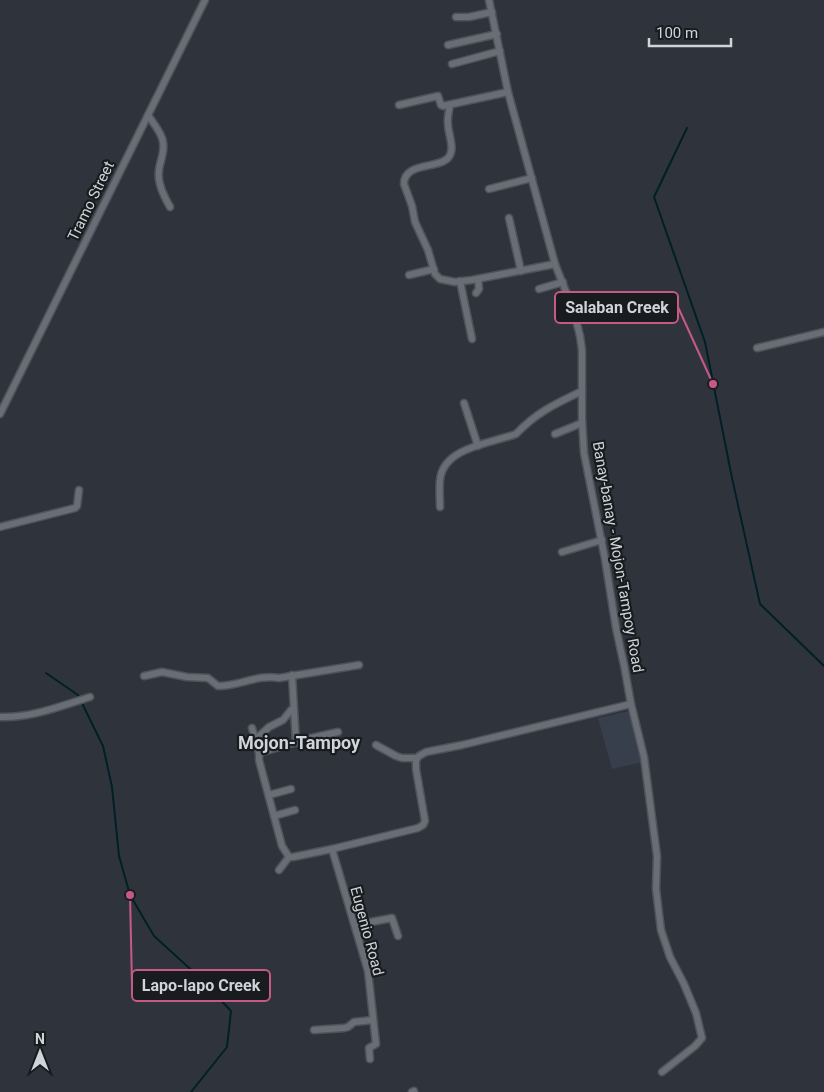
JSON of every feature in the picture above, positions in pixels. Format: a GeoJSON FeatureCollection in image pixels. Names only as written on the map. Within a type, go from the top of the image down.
{"type":"FeatureCollection","features":[{"type":"Feature","properties":{"kind":"street","name":"Tramo Street"},"geometry":{"type":"LineString","coordinates":[[0,414],[205,0]]}},
{"type":"Feature","properties":{"kind":"street","name":"Banay-banay - Mojon-Tampoy Road"},"geometry":{"type":"LineString","coordinates":[[489,0],[508,92],[555,264],[574,312],[580,336],[582,350],[584,453],[602,540],[630,704],[644,757],[657,856],[656,888],[661,930],[670,957],[696,1013],[702,1038],[695,1046],[662,1072]]}},
{"type":"Feature","properties":{"kind":"street"},"geometry":{"type":"LineString","coordinates":[[456,17],[470,18],[492,12]]}},
{"type":"Feature","properties":{"kind":"street"},"geometry":{"type":"LineString","coordinates":[[448,45],[497,34]]}},
{"type":"Feature","properties":{"kind":"street"},"geometry":{"type":"LineString","coordinates":[[452,64],[500,51]]}},
{"type":"Feature","properties":{"kind":"street"},"geometry":{"type":"LineString","coordinates":[[399,105],[438,96],[441,105],[450,104],[508,92]]}},
{"type":"Feature","properties":{"kind":"street"},"geometry":{"type":"LineString","coordinates":[[450,104],[448,122],[452,148],[450,156],[444,161],[410,172],[404,180],[415,222],[428,250],[435,274],[440,279],[447,281],[460,281],[555,264]]}},
{"type":"Feature","properties":{"kind":"street"},"geometry":{"type":"LineString","coordinates":[[148,115],[161,135],[163,142],[164,148],[159,179],[160,186],[170,207]]}},
{"type":"Feature","properties":{"kind":"street"},"geometry":{"type":"LineString","coordinates":[[489,189],[532,178]]}},
{"type":"Feature","properties":{"kind":"street"},"geometry":{"type":"LineString","coordinates":[[509,218],[521,270]]}},
{"type":"Feature","properties":{"kind":"street"},"geometry":{"type":"LineString","coordinates":[[408,275],[434,269]]}},
{"type":"Feature","properties":{"kind":"street"},"geometry":{"type":"LineString","coordinates":[[476,293],[479,289],[478,279]]}},
{"type":"Feature","properties":{"kind":"street"},"geometry":{"type":"LineString","coordinates":[[460,281],[472,339]]}},
{"type":"Feature","properties":{"kind":"street"},"geometry":{"type":"LineString","coordinates":[[539,289],[563,282]]}},
{"type":"Feature","properties":{"kind":"street"},"geometry":{"type":"LineString","coordinates":[[757,348],[824,332]]}},
{"type":"Feature","properties":{"kind":"street"},"geometry":{"type":"LineString","coordinates":[[440,507],[440,479],[448,462],[456,454],[516,434],[543,410],[582,392]]}},
{"type":"Feature","properties":{"kind":"street"},"geometry":{"type":"LineString","coordinates":[[464,403],[478,446]]}},
{"type":"Feature","properties":{"kind":"street"},"geometry":{"type":"LineString","coordinates":[[555,434],[582,423]]}},
{"type":"Feature","properties":{"kind":"street"},"geometry":{"type":"LineString","coordinates":[[0,527],[75,508],[77,506],[79,490]]}},
{"type":"Feature","properties":{"kind":"street"},"geometry":{"type":"LineString","coordinates":[[562,552],[602,540]]}},
{"type":"Feature","properties":{"kind":"street"},"geometry":{"type":"LineString","coordinates":[[144,676],[162,672],[187,677],[208,678],[218,686],[224,686],[270,676],[279,678],[359,665]]}},
{"type":"Feature","properties":{"kind":"street"},"geometry":{"type":"LineString","coordinates":[[292,676],[296,742]]}},
{"type":"Feature","properties":{"kind":"street"},"geometry":{"type":"LineString","coordinates":[[0,717],[21,717],[90,697]]}},
{"type":"Feature","properties":{"kind":"street"},"geometry":{"type":"LineString","coordinates":[[376,745],[402,758],[416,758],[426,752],[630,704]]}},
{"type":"Feature","properties":{"kind":"street"},"geometry":{"type":"LineString","coordinates":[[256,740],[269,727],[283,720],[291,710]]}},
{"type":"Feature","properties":{"kind":"street"},"geometry":{"type":"LineString","coordinates":[[252,728],[282,846],[290,857]]}},
{"type":"Feature","properties":{"kind":"street"},"geometry":{"type":"LineString","coordinates":[[259,753],[338,732]]}},
{"type":"Feature","properties":{"kind":"street"},"geometry":{"type":"LineString","coordinates":[[279,870],[290,857],[332,849],[418,828],[423,825],[425,821],[417,779],[416,758]]}},
{"type":"Feature","properties":{"kind":"street"},"geometry":{"type":"LineString","coordinates":[[269,795],[291,789]]}},
{"type":"Feature","properties":{"kind":"street"},"geometry":{"type":"LineString","coordinates":[[274,816],[295,810]]}},
{"type":"Feature","properties":{"kind":"street","name":"Eugenio Road"},"geometry":{"type":"LineString","coordinates":[[332,849],[368,971],[376,1044],[369,1048],[370,1059]]}},
{"type":"Feature","properties":{"kind":"street"},"geometry":{"type":"LineString","coordinates":[[354,925],[392,918],[398,936]]}},
{"type":"Feature","properties":{"kind":"street"},"geometry":{"type":"LineString","coordinates":[[314,1030],[344,1028],[354,1022],[373,1020]]}},
{"type":"Feature","properties":{"kind":"shaded area"},"geometry":{"type":"Polygon","coordinates":[[[629,711],[643,762],[612,769],[598,718],[629,711]]]}},
{"type":"Feature","properties":{"kind":"waterway"},"geometry":{"type":"LineString","coordinates":[[687,128],[654,197],[705,342],[732,478],[760,604],[824,666]]}},
{"type":"Feature","properties":{"kind":"waterway"},"geometry":{"type":"LineString","coordinates":[[46,673],[78,695],[103,746],[112,787],[119,856],[130,895],[154,936],[198,976],[231,1011],[227,1047],[191,1092]]}},
{"type":"Feature","properties":{"kind":"place","name":"Salaban Creek"},"geometry":{"type":"Point","coordinates":[713,384]}},
{"type":"Feature","properties":{"kind":"place","name":"Lapo-lapo Creek"},"geometry":{"type":"Point","coordinates":[130,895]}},
{"type":"Feature","properties":{"kind":"district","name":"Mojon-Tampoy"},"geometry":{"type":"Point","coordinates":[299,743]}}]}
